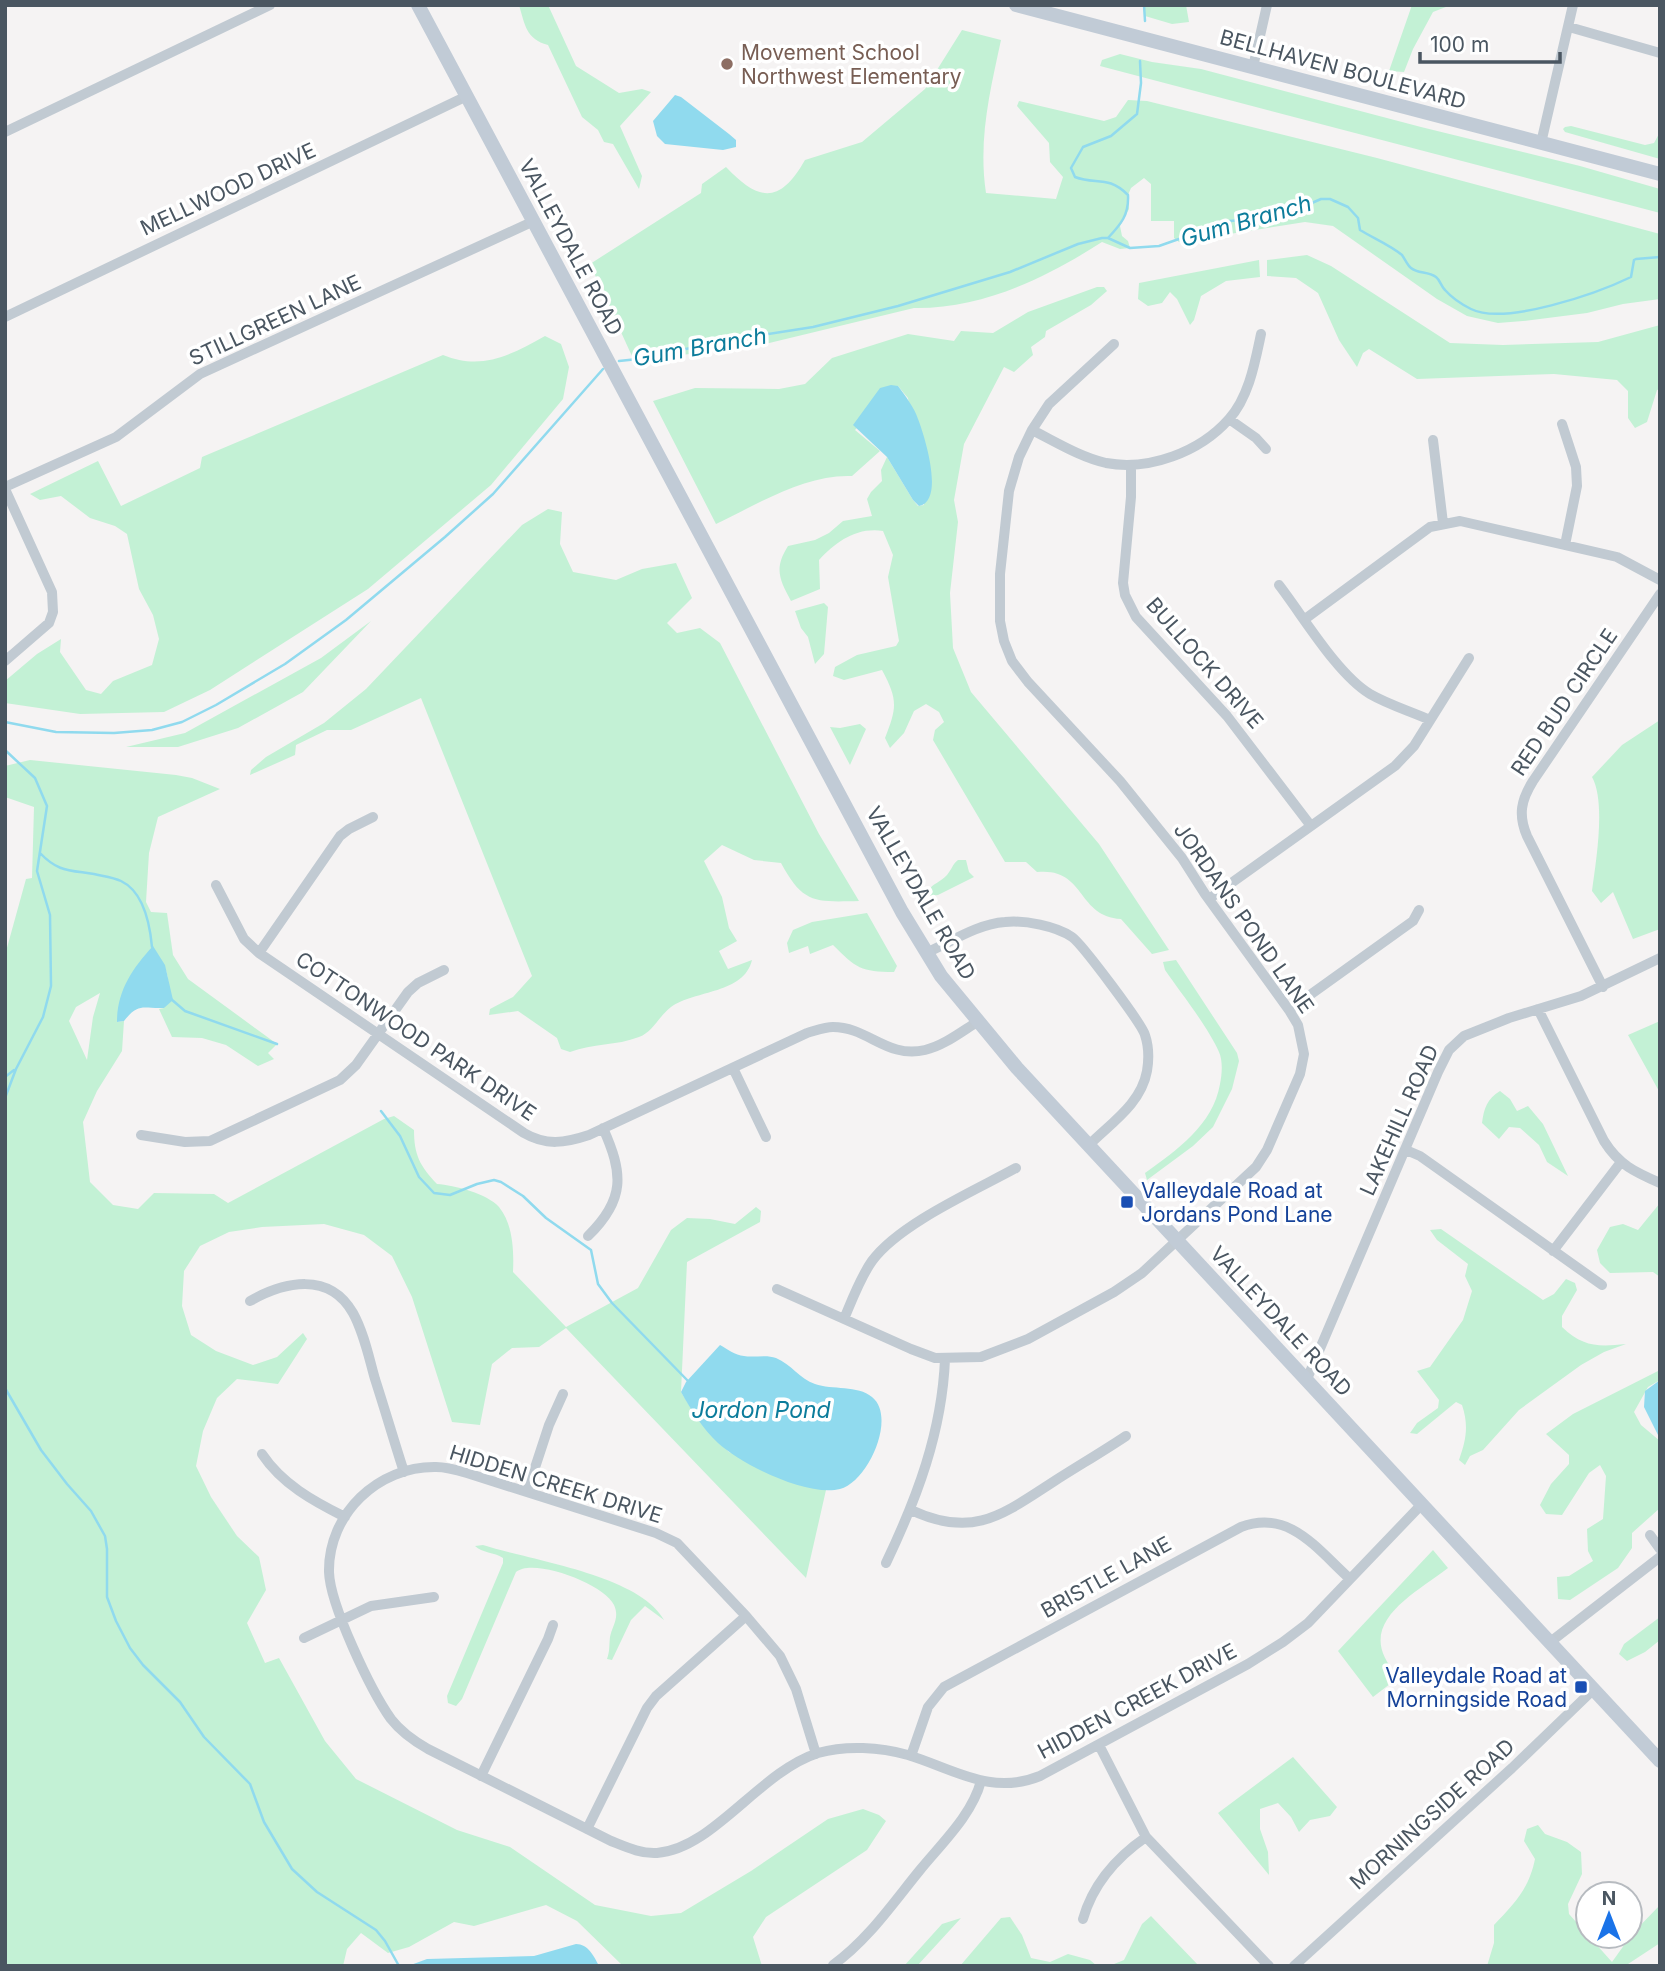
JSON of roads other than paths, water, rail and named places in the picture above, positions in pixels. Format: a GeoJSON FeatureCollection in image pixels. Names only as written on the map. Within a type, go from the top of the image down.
{"type":"FeatureCollection","features":[{"type":"Feature","properties":{"kind":"street"},"geometry":{"type":"LineString","coordinates":[[5,132],[270,5]]}},
{"type":"Feature","properties":{"kind":"street","name":"VALLEYDALE ROAD"},"geometry":{"type":"LineString","coordinates":[[418,5],[926,953],[977,1022],[1660,1761]]}},
{"type":"Feature","properties":{"kind":"street","name":"BELLHAVEN BOULEVARD"},"geometry":{"type":"LineString","coordinates":[[1016,5],[1660,174]]}},
{"type":"Feature","properties":{"kind":"street"},"geometry":{"type":"LineString","coordinates":[[1253,67],[1267,5]]}},
{"type":"Feature","properties":{"kind":"street"},"geometry":{"type":"LineString","coordinates":[[1541,143],[1573,5]]}},
{"type":"Feature","properties":{"kind":"street"},"geometry":{"type":"LineString","coordinates":[[1569,27],[1660,53]]}},
{"type":"Feature","properties":{"kind":"street","name":"MELLWOOD DRIVE"},"geometry":{"type":"LineString","coordinates":[[5,317],[467,96]]}},
{"type":"Feature","properties":{"kind":"street","name":"STILLGREEN LANE"},"geometry":{"type":"LineString","coordinates":[[5,488],[116,437],[200,374],[534,221]]}},
{"type":"Feature","properties":{"kind":"street"},"geometry":{"type":"LineString","coordinates":[[1032,430],[1079,454],[1107,463],[1131,465],[1156,462],[1179,454],[1199,444],[1229,419],[1242,399],[1255,365],[1261,334]]}},
{"type":"Feature","properties":{"kind":"street","name":"JORDANS POND LANE"},"geometry":{"type":"LineString","coordinates":[[777,1289],[918,1352],[945,1359],[981,1357],[1028,1339],[1128,1283],[1178,1241],[1256,1167],[1267,1150],[1300,1074],[1304,1054],[1298,1025],[1289,1010],[1145,810],[1028,682],[1012,661],[1004,641],[999,603],[1009,491],[1019,457],[1049,404],[1114,344]]}},
{"type":"Feature","properties":{"kind":"street"},"geometry":{"type":"LineString","coordinates":[[1229,419],[1256,438],[1266,449]]}},
{"type":"Feature","properties":{"kind":"street"},"geometry":{"type":"LineString","coordinates":[[1562,424],[1574,460],[1577,486],[1566,545]]}},
{"type":"Feature","properties":{"kind":"street"},"geometry":{"type":"LineString","coordinates":[[1433,440],[1443,523]]}},
{"type":"Feature","properties":{"kind":"street","name":"BULLOCK DRIVE"},"geometry":{"type":"LineString","coordinates":[[1131,465],[1131,497],[1123,583],[1130,607],[1136,617],[1227,716],[1311,826]]}},
{"type":"Feature","properties":{"kind":"street"},"geometry":{"type":"LineString","coordinates":[[5,488],[54,601],[53,617],[49,623],[5,661]]}},
{"type":"Feature","properties":{"kind":"street"},"geometry":{"type":"LineString","coordinates":[[1305,619],[1430,527],[1460,521],[1617,557],[1660,580]]}},
{"type":"Feature","properties":{"kind":"street"},"geometry":{"type":"LineString","coordinates":[[1279,585],[1349,676],[1368,692],[1430,720]]}},
{"type":"Feature","properties":{"kind":"street","name":"RED BUD CIRCLE"},"geometry":{"type":"LineString","coordinates":[[1603,987],[1527,836],[1521,810],[1523,799],[1533,781],[1660,594]]}},
{"type":"Feature","properties":{"kind":"street"},"geometry":{"type":"LineString","coordinates":[[1209,899],[1395,766],[1414,746],[1469,657]]}},
{"type":"Feature","properties":{"kind":"street"},"geometry":{"type":"LineString","coordinates":[[259,953],[340,836],[373,817]]}},
{"type":"Feature","properties":{"kind":"street","name":"COTTONWOOD PARK DRIVE"},"geometry":{"type":"LineString","coordinates":[[216,885],[240,932],[259,953],[536,1139],[564,1142],[603,1128],[825,1027],[846,1028],[885,1047],[917,1052],[937,1046],[977,1022]]}},
{"type":"Feature","properties":{"kind":"street"},"geometry":{"type":"LineString","coordinates":[[1289,1010],[1413,921],[1419,910]]}},
{"type":"Feature","properties":{"kind":"street"},"geometry":{"type":"LineString","coordinates":[[926,953],[978,928],[1005,922],[1050,928],[1072,937],[1085,951],[1145,1032],[1149,1054],[1147,1074],[1136,1100],[1089,1145]]}},
{"type":"Feature","properties":{"kind":"street","name":"LAKEHILL ROAD"},"geometry":{"type":"LineString","coordinates":[[1307,1380],[1449,1050],[1457,1041],[1477,1030],[1603,987],[1660,958]]}},
{"type":"Feature","properties":{"kind":"street"},"geometry":{"type":"LineString","coordinates":[[141,1135],[198,1143],[222,1137],[348,1075],[408,992],[418,983],[444,970]]}},
{"type":"Feature","properties":{"kind":"street"},"geometry":{"type":"LineString","coordinates":[[1538,1009],[1604,1142],[1621,1162],[1660,1184]]}},
{"type":"Feature","properties":{"kind":"street"},"geometry":{"type":"LineString","coordinates":[[733,1068],[766,1137]]}},
{"type":"Feature","properties":{"kind":"street"},"geometry":{"type":"LineString","coordinates":[[588,1236],[604,1219],[619,1183],[615,1155],[603,1128]]}},
{"type":"Feature","properties":{"kind":"street"},"geometry":{"type":"LineString","coordinates":[[1406,1150],[1420,1156],[1602,1285]]}},
{"type":"Feature","properties":{"kind":"street"},"geometry":{"type":"LineString","coordinates":[[1553,1251],[1621,1162]]}},
{"type":"Feature","properties":{"kind":"street"},"geometry":{"type":"LineString","coordinates":[[844,1319],[873,1260],[897,1235],[1016,1168]]}},
{"type":"Feature","properties":{"kind":"street"},"geometry":{"type":"LineString","coordinates":[[250,1301],[267,1291],[298,1283],[326,1289],[346,1304],[365,1344],[404,1472]]}},
{"type":"Feature","properties":{"kind":"street"},"geometry":{"type":"LineString","coordinates":[[886,1563],[911,1510],[934,1440],[941,1406],[945,1359]]}},
{"type":"Feature","properties":{"kind":"street"},"geometry":{"type":"LineString","coordinates":[[527,1492],[549,1425],[563,1394]]}},
{"type":"Feature","properties":{"kind":"street"},"geometry":{"type":"LineString","coordinates":[[911,1510],[956,1524],[998,1516],[1126,1436]]}},
{"type":"Feature","properties":{"kind":"street"},"geometry":{"type":"LineString","coordinates":[[262,1454],[273,1471],[283,1480],[345,1517]]}},
{"type":"Feature","properties":{"kind":"street","name":"HIDDEN CREEK DRIVE"},"geometry":{"type":"LineString","coordinates":[[816,1754],[786,1666],[780,1656],[747,1616],[677,1543],[656,1532],[449,1468],[424,1468],[404,1472],[373,1486],[360,1497],[345,1517],[334,1539],[329,1573],[331,1591],[341,1619],[374,1688],[397,1725],[411,1739],[627,1848],[657,1853],[686,1846],[787,1768],[816,1754],[837,1749],[882,1749],[911,1756],[981,1781],[1014,1784],[1027,1781],[1099,1745],[1248,1664],[1283,1642],[1308,1623],[1422,1504]]}},
{"type":"Feature","properties":{"kind":"street","name":"BRISTLE LANE"},"geometry":{"type":"LineString","coordinates":[[911,1756],[928,1707],[944,1688],[1255,1521],[1272,1521],[1303,1535],[1349,1578]]}},
{"type":"Feature","properties":{"kind":"street"},"geometry":{"type":"LineString","coordinates":[[1650,1535],[1660,1549]]}},
{"type":"Feature","properties":{"kind":"street"},"geometry":{"type":"LineString","coordinates":[[1549,1643],[1660,1557]]}},
{"type":"Feature","properties":{"kind":"street"},"geometry":{"type":"LineString","coordinates":[[304,1638],[371,1606],[434,1597]]}},
{"type":"Feature","properties":{"kind":"street"},"geometry":{"type":"LineString","coordinates":[[587,1829],[647,1708],[656,1696],[747,1616]]}},
{"type":"Feature","properties":{"kind":"street"},"geometry":{"type":"LineString","coordinates":[[481,1776],[553,1625]]}},
{"type":"Feature","properties":{"kind":"street","name":"MORNINGSIDE ROAD"},"geometry":{"type":"LineString","coordinates":[[1294,1966],[1512,1768],[1593,1690]]}},
{"type":"Feature","properties":{"kind":"street"},"geometry":{"type":"LineString","coordinates":[[1099,1745],[1146,1837],[1269,1966]]}},
{"type":"Feature","properties":{"kind":"street"},"geometry":{"type":"LineString","coordinates":[[832,1965],[862,1940],[950,1833],[973,1801],[981,1781]]}},
{"type":"Feature","properties":{"kind":"street"},"geometry":{"type":"LineString","coordinates":[[1083,1919],[1092,1894],[1109,1871],[1129,1849],[1146,1837]]}},
{"type":"Feature","properties":{"kind":"water"},"geometry":{"type":"Polygon","coordinates":[[[675,95],[729,134],[736,140],[736,147],[723,150],[665,144],[657,136],[653,121],[675,95]]]}},
{"type":"Feature","properties":{"kind":"water"},"geometry":{"type":"Polygon","coordinates":[[[898,386],[914,410],[928,453],[931,493],[927,502],[919,506],[887,457],[853,425],[880,388],[898,386]]]}},
{"type":"Feature","properties":{"kind":"water"},"geometry":{"type":"Polygon","coordinates":[[[153,946],[165,965],[173,1000],[164,1008],[138,1009],[124,1021],[117,1022],[120,1000],[127,981],[153,946]]]}},
{"type":"Feature","properties":{"kind":"water","name":"Jordon Pond"},"geometry":{"type":"Polygon","coordinates":[[[720,1345],[741,1355],[776,1358],[815,1384],[852,1389],[872,1397],[879,1406],[880,1433],[876,1448],[860,1474],[840,1489],[811,1488],[759,1469],[718,1443],[707,1432],[681,1392],[686,1382],[720,1345]]]}},
{"type":"Feature","properties":{"kind":"water"},"geometry":{"type":"Polygon","coordinates":[[[1660,1380],[1660,1439],[1644,1407],[1645,1391],[1660,1380]]]}},
{"type":"Feature","properties":{"kind":"water"},"geometry":{"type":"Polygon","coordinates":[[[576,1944],[587,1948],[599,1966],[408,1966],[427,1959],[534,1956],[576,1944]]]}},
{"type":"Feature","properties":{"kind":"waterway"},"geometry":{"type":"LineString","coordinates":[[1144,5],[1145,21]]}},
{"type":"Feature","properties":{"kind":"waterway"},"geometry":{"type":"LineString","coordinates":[[1108,238],[1123,219],[1128,195],[1114,185],[1075,177],[1071,168],[1083,147],[1111,136],[1137,114],[1141,83],[1140,61]]}},
{"type":"Feature","properties":{"kind":"waterway","name":"Gum Branch"},"geometry":{"type":"LineString","coordinates":[[619,361],[813,327],[898,306],[1010,272],[1078,244],[1102,238],[1130,248],[1159,246],[1230,221],[1282,216],[1321,199],[1330,199],[1348,207],[1358,218],[1360,230],[1397,251],[1414,270],[1436,277],[1460,303],[1486,313],[1528,311],[1575,299],[1631,277],[1636,259],[1660,257]]}},
{"type":"Feature","properties":{"kind":"waterway","name":"Gum Branch"},"geometry":{"type":"LineString","coordinates":[[5,722],[56,732],[114,733],[152,730],[182,722],[216,705],[285,664],[346,620],[445,537],[493,494],[603,369]]}},
{"type":"Feature","properties":{"kind":"waterway"},"geometry":{"type":"LineString","coordinates":[[5,750],[35,778],[47,806],[37,871],[50,915],[51,986],[43,1017],[16,1069],[5,1098]]}},
{"type":"Feature","properties":{"kind":"waterway"},"geometry":{"type":"LineString","coordinates":[[40,853],[58,867],[115,878],[129,886],[144,910],[152,947]]}},
{"type":"Feature","properties":{"kind":"waterway"},"geometry":{"type":"LineString","coordinates":[[171,999],[185,1011],[277,1044]]}},
{"type":"Feature","properties":{"kind":"waterway"},"geometry":{"type":"LineString","coordinates":[[5,1077],[14,1070]]}},
{"type":"Feature","properties":{"kind":"waterway"},"geometry":{"type":"LineString","coordinates":[[381,1111],[400,1136],[419,1177],[434,1193],[450,1195],[477,1184],[494,1180],[501,1182],[591,1250],[598,1284],[612,1303],[689,1382]]}},
{"type":"Feature","properties":{"kind":"waterway"},"geometry":{"type":"LineString","coordinates":[[5,1388],[41,1450],[91,1511],[105,1536],[107,1597],[130,1648],[180,1702],[204,1737],[250,1784],[264,1822],[292,1869],[317,1892],[376,1930],[399,1966]]}},
{"type":"Feature","properties":{"kind":"place","name":"Movement School Northwest Elementary"},"geometry":{"type":"Point","coordinates":[727,64]}},
{"type":"Feature","properties":{"kind":"place","name":"Valleydale Road at Jordans Pond Lane"},"geometry":{"type":"Point","coordinates":[1127,1202]}},
{"type":"Feature","properties":{"kind":"place","name":"Valleydale Road at Morningside Road"},"geometry":{"type":"Point","coordinates":[1581,1687]}}]}
